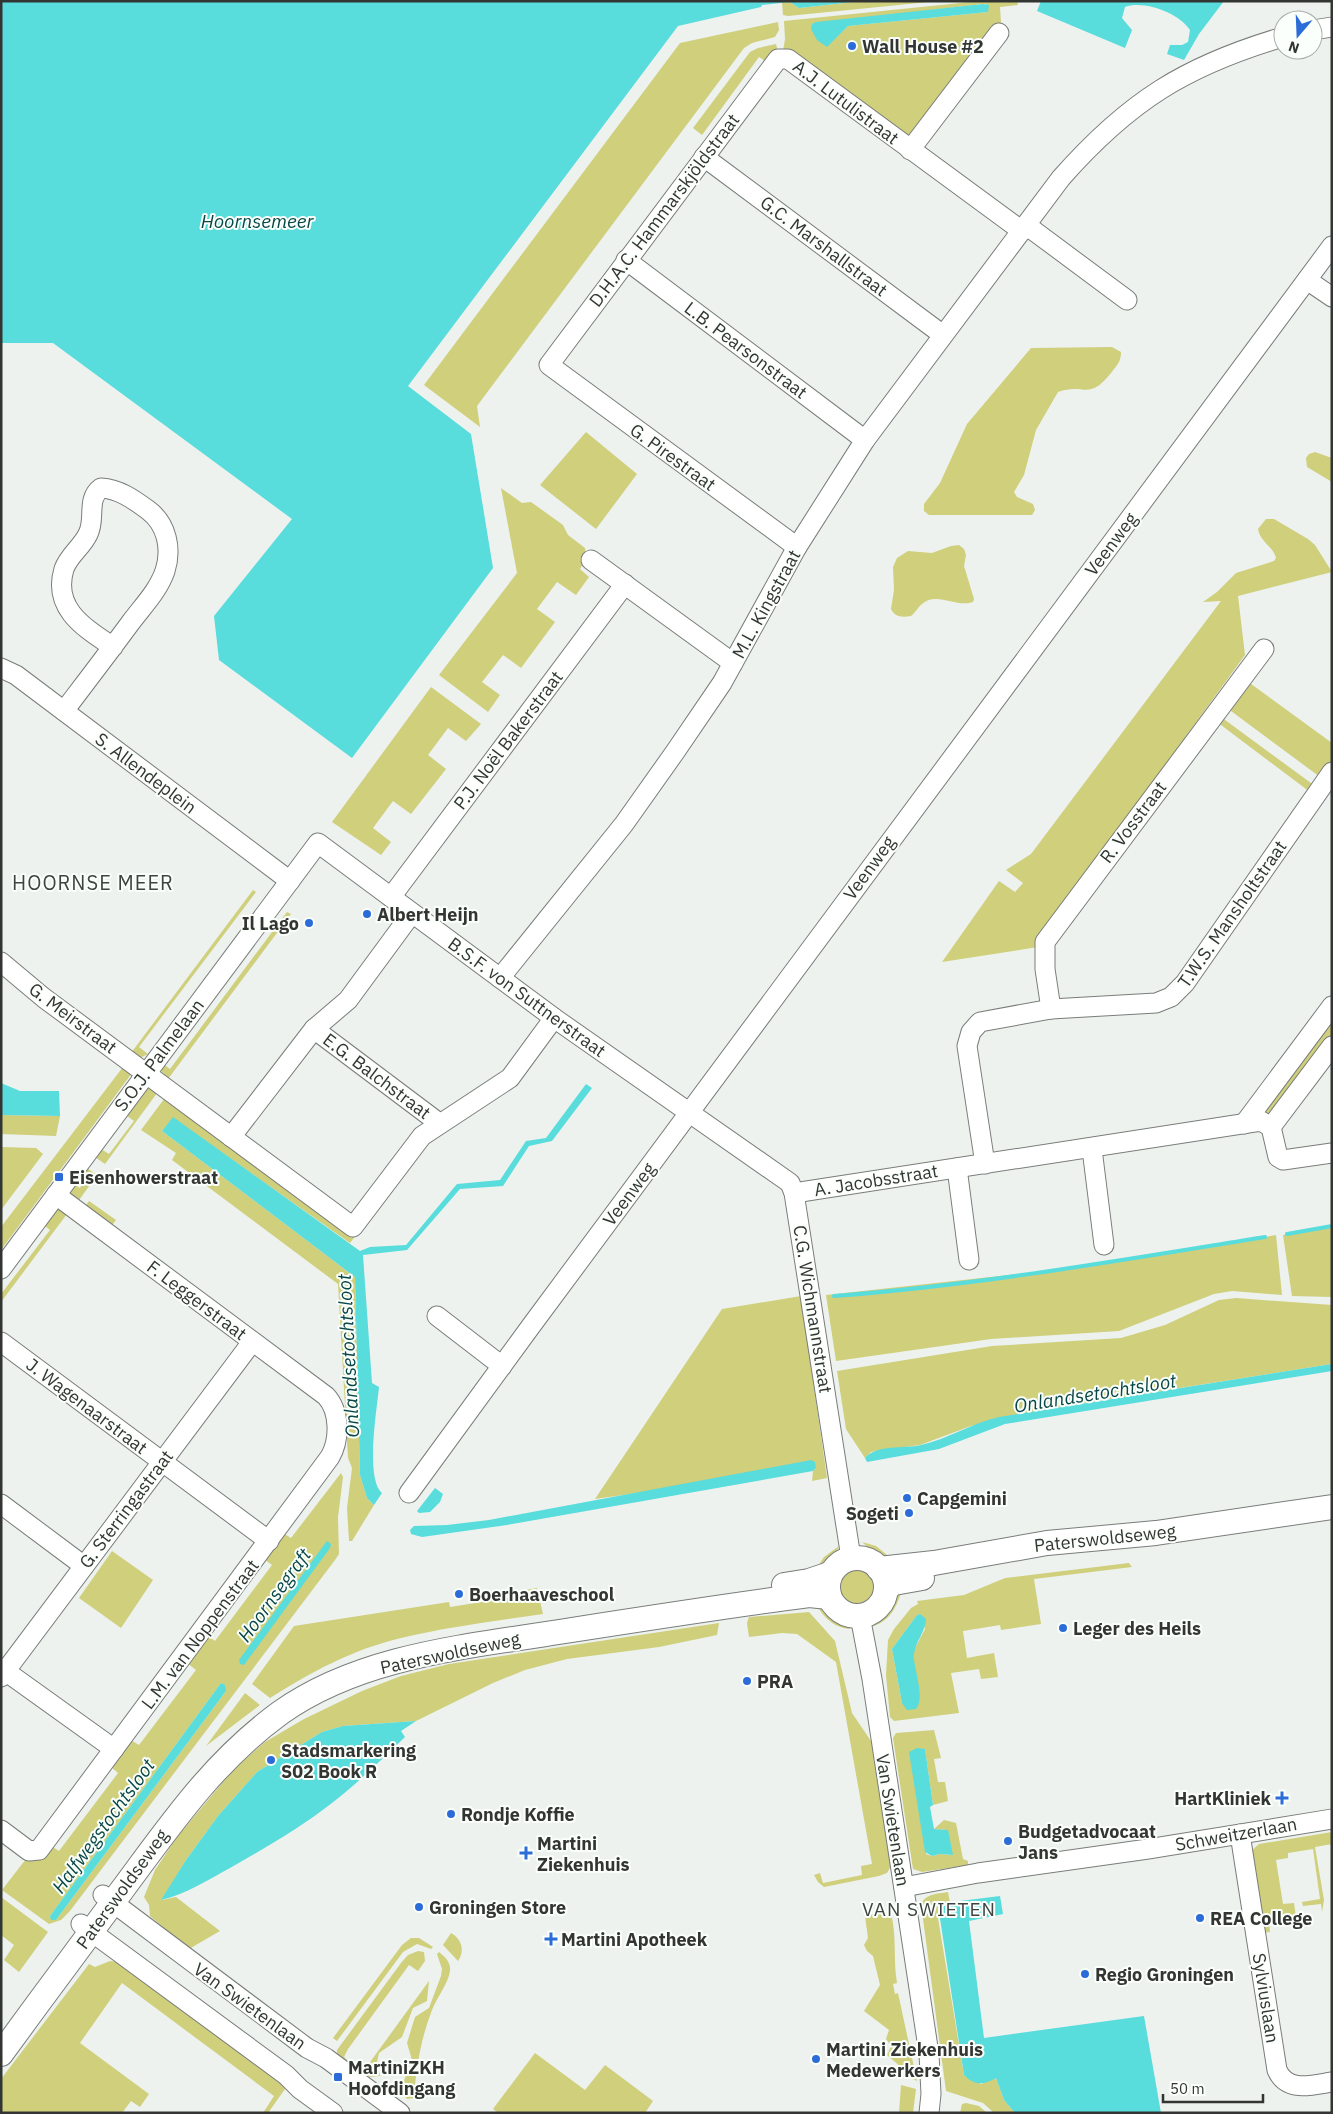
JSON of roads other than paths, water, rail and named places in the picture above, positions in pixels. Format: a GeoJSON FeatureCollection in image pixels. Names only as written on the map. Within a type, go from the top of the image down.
{"type":"FeatureCollection","features":[{"type":"Feature","properties":{"kind":"main road","name":"Paterswoldseweg"},"geometry":{"type":"LineString","coordinates":[[883,1579],[900,1568],[1046,1543],[1156,1533],[1332,1507]]}},
{"type":"Feature","properties":{"kind":"main road","name":"Paterswoldseweg"},"geometry":{"type":"LineString","coordinates":[[883,1579],[904,1581],[984,1566],[1157,1547],[1332,1521]]}},
{"type":"Feature","properties":{"kind":"main road"},"geometry":{"type":"LineString","coordinates":[[852,1558],[869,1561],[883,1579],[879,1606],[870,1614],[860,1616],[845,1615],[839,1611],[830,1586],[839,1564],[852,1558]]}},
{"type":"Feature","properties":{"kind":"main road","name":"Paterswoldseweg"},"geometry":{"type":"LineString","coordinates":[[1,2032],[181,1808],[222,1763],[282,1712],[303,1698],[339,1681],[381,1666],[444,1650],[691,1611],[809,1595],[830,1586]]}},
{"type":"Feature","properties":{"kind":"main road","name":"Paterswoldseweg"},"geometry":{"type":"LineString","coordinates":[[1,2054],[86,1927]]}},
{"type":"Feature","properties":{"kind":"street","name":"A.J. Lutulistraat"},"geometry":{"type":"LineString","coordinates":[[910,150],[998,34]]}},
{"type":"Feature","properties":{"kind":"street","name":"M.L. Kingstraat"},"geometry":{"type":"LineString","coordinates":[[500,978],[624,824],[717,691],[796,547],[865,440],[1061,178],[1091,144],[1119,118],[1153,93],[1184,76],[1241,50],[1273,40]]}},
{"type":"Feature","properties":{"kind":"street","name":"A.J. Lutulistraat"},"geometry":{"type":"LineString","coordinates":[[781,58],[788,59],[910,150],[1024,228]]}},
{"type":"Feature","properties":{"kind":"street","name":"D.H.A.C. Hammarskjöldstraat"},"geometry":{"type":"LineString","coordinates":[[549,365],[776,61],[781,58]]}},
{"type":"Feature","properties":{"kind":"street","name":"G.C. Marshallstraat"},"geometry":{"type":"LineString","coordinates":[[704,157],[943,335]]}},
{"type":"Feature","properties":{"kind":"street"},"geometry":{"type":"LineString","coordinates":[[1024,228],[1126,300]]}},
{"type":"Feature","properties":{"kind":"street","name":"Veenweg"},"geometry":{"type":"LineString","coordinates":[[409,1493],[1332,246]]}},
{"type":"Feature","properties":{"kind":"street","name":"L.B. Pearsonstraat"},"geometry":{"type":"LineString","coordinates":[[626,260],[865,440]]}},
{"type":"Feature","properties":{"kind":"street"},"geometry":{"type":"LineString","coordinates":[[1307,280],[1332,297]]}},
{"type":"Feature","properties":{"kind":"street","name":"G. Pirestraat"},"geometry":{"type":"LineString","coordinates":[[549,365],[796,547]]}},
{"type":"Feature","properties":{"kind":"street"},"geometry":{"type":"LineString","coordinates":[[64,711],[113,647],[159,585],[166,569],[168,546],[166,530],[156,516],[114,488],[100,488],[92,498],[92,522],[88,534],[73,552],[64,569],[62,588],[66,605],[80,625],[113,647]]}},
{"type":"Feature","properties":{"kind":"street"},"geometry":{"type":"LineString","coordinates":[[591,560],[733,663]]}},
{"type":"Feature","properties":{"kind":"street","name":"P.J. Noël Bakerstraat"},"geometry":{"type":"LineString","coordinates":[[391,897],[625,584]]}},
{"type":"Feature","properties":{"kind":"street","name":"R. Vosstraat"},"geometry":{"type":"LineString","coordinates":[[1051,1009],[1045,969],[1045,942],[1264,649]]}},
{"type":"Feature","properties":{"kind":"street","name":"S. Allendeplein"},"geometry":{"type":"LineString","coordinates":[[1,668],[16,675],[290,881]]}},
{"type":"Feature","properties":{"kind":"street","name":"T.W.S. Mansholtstraat"},"geometry":{"type":"LineString","coordinates":[[985,1164],[967,1046],[971,1032],[980,1022],[1051,1009],[1156,1003],[1171,997],[1185,983],[1332,772]]}},
{"type":"Feature","properties":{"kind":"street","name":"B.S.F. von Suttnerstraat"},"geometry":{"type":"LineString","coordinates":[[318,843],[554,1018],[690,1112]]}},
{"type":"Feature","properties":{"kind":"street","name":"S.O.J. Palmelaan"},"geometry":{"type":"LineString","coordinates":[[1,1269],[318,843]]}},
{"type":"Feature","properties":{"kind":"street","name":"E.G. Balchstraat"},"geometry":{"type":"LineString","coordinates":[[231,1137],[314,1029],[348,1000],[412,912]]}},
{"type":"Feature","properties":{"kind":"street","name":"G. Meirstraat"},"geometry":{"type":"LineString","coordinates":[[1,962],[44,998],[146,1072]]}},
{"type":"Feature","properties":{"kind":"street"},"geometry":{"type":"LineString","coordinates":[[1244,1124],[1332,1006]]}},
{"type":"Feature","properties":{"kind":"street","name":"E.G. Balchstraat"},"geometry":{"type":"LineString","coordinates":[[146,1072],[353,1227],[422,1136],[510,1078],[554,1018]]}},
{"type":"Feature","properties":{"kind":"street","name":"E.G. Balchstraat"},"geometry":{"type":"LineString","coordinates":[[314,1029],[439,1123]]}},
{"type":"Feature","properties":{"kind":"street"},"geometry":{"type":"LineString","coordinates":[[1332,1046],[1271,1127],[1278,1157],[1284,1160],[1332,1153]]}},
{"type":"Feature","properties":{"kind":"street"},"geometry":{"type":"LineString","coordinates":[[690,1112],[786,1180],[792,1186],[794,1193]]}},
{"type":"Feature","properties":{"kind":"street","name":"A. Jacobsstraat"},"geometry":{"type":"LineString","coordinates":[[794,1193],[1092,1149],[1262,1121],[1271,1127]]}},
{"type":"Feature","properties":{"kind":"street"},"geometry":{"type":"LineString","coordinates":[[1092,1149],[1104,1245]]}},
{"type":"Feature","properties":{"kind":"street","name":"A. Jacobsstraat"},"geometry":{"type":"LineString","coordinates":[[957,1168],[968,1260]]}},
{"type":"Feature","properties":{"kind":"street","name":"C.G. Wichmannstraat"},"geometry":{"type":"LineString","coordinates":[[794,1193],[852,1558]]}},
{"type":"Feature","properties":{"kind":"street","name":"F. Leggerstraat"},"geometry":{"type":"LineString","coordinates":[[56,1195],[326,1396],[335,1408]]}},
{"type":"Feature","properties":{"kind":"street"},"geometry":{"type":"LineString","coordinates":[[437,1316],[502,1366]]}},
{"type":"Feature","properties":{"kind":"street","name":"J. Wagenaarstraat"},"geometry":{"type":"LineString","coordinates":[[1,1342],[269,1541]]}},
{"type":"Feature","properties":{"kind":"street","name":"G. Sterringastraat"},"geometry":{"type":"LineString","coordinates":[[3,1672],[252,1342]]}},
{"type":"Feature","properties":{"kind":"street","name":"L.M. van Noppenstraat"},"geometry":{"type":"LineString","coordinates":[[1,1830],[29,1851],[39,1850],[269,1541],[335,1449],[335,1408]]}},
{"type":"Feature","properties":{"kind":"street"},"geometry":{"type":"LineString","coordinates":[[1,1504],[84,1566]]}},
{"type":"Feature","properties":{"kind":"street","name":"Van Swietenlaan"},"geometry":{"type":"LineString","coordinates":[[860,1616],[904,1887],[931,2074],[928,2113]]}},
{"type":"Feature","properties":{"kind":"street"},"geometry":{"type":"LineString","coordinates":[[3,1672],[114,1749]]}},
{"type":"Feature","properties":{"kind":"street","name":"Schweitzerlaan"},"geometry":{"type":"LineString","coordinates":[[904,1887],[978,1873],[1332,1819]]}},
{"type":"Feature","properties":{"kind":"street","name":"Sylviuslaan"},"geometry":{"type":"LineString","coordinates":[[1240,1834],[1277,2070],[1280,2076],[1289,2084],[1303,2086],[1332,2082]]}},
{"type":"Feature","properties":{"kind":"street","name":"Van Swietenlaan"},"geometry":{"type":"LineString","coordinates":[[108,1899],[301,2044],[326,2058],[400,2113]]}},
{"type":"Feature","properties":{"kind":"street","name":"Van Swietenlaan"},"geometry":{"type":"LineString","coordinates":[[86,1927],[286,2075],[300,2089],[333,2113]]}},
{"type":"Feature","properties":{"kind":"water","name":"Hoornsemeer"},"geometry":{"type":"Polygon","coordinates":[[[1,1],[862,1],[799,8],[790,2],[762,5],[761,7],[678,26],[408,386],[471,434],[493,568],[352,758],[219,660],[214,616],[292,519],[53,343],[1,343],[1,1]]]}},
{"type":"Feature","properties":{"kind":"water"},"geometry":{"type":"Polygon","coordinates":[[[1041,1],[1224,1],[1199,34],[1184,60],[1167,54],[1170,45],[1182,45],[1188,42],[1190,30],[1170,13],[1142,5],[1125,7],[1122,18],[1132,30],[1125,48],[1037,11],[1041,1]]]}},
{"type":"Feature","properties":{"kind":"water"},"geometry":{"type":"Polygon","coordinates":[[[983,4],[989,5],[988,12],[848,26],[827,47],[817,40],[811,29],[812,24],[816,22],[983,4]]]}},
{"type":"Feature","properties":{"kind":"water"},"geometry":{"type":"Polygon","coordinates":[[[1,1083],[20,1091],[59,1091],[60,1116],[1,1115],[1,1083]]]}},
{"type":"Feature","properties":{"kind":"water"},"geometry":{"type":"Polygon","coordinates":[[[586,1084],[592,1088],[552,1141],[529,1146],[503,1186],[460,1189],[407,1250],[363,1255],[372,1383],[379,1387],[373,1459],[374,1474],[377,1485],[382,1493],[374,1505],[367,1498],[360,1475],[355,1277],[162,1131],[173,1117],[360,1251],[370,1247],[406,1245],[457,1184],[500,1180],[526,1141],[546,1138],[586,1084]]]}},
{"type":"Feature","properties":{"kind":"water"},"geometry":{"type":"Polygon","coordinates":[[[1332,1364],[1332,1371],[1005,1424],[939,1449],[867,1462],[865,1458],[876,1451],[884,1449],[921,1445],[941,1439],[999,1417],[1332,1364]]]}},
{"type":"Feature","properties":{"kind":"water"},"geometry":{"type":"Polygon","coordinates":[[[811,1460],[815,1462],[816,1468],[813,1471],[507,1525],[422,1537],[411,1534],[410,1530],[414,1526],[447,1525],[489,1520],[811,1460]]]}},
{"type":"Feature","properties":{"kind":"water"},"geometry":{"type":"Polygon","coordinates":[[[435,1488],[443,1494],[440,1502],[430,1512],[419,1513],[417,1511],[435,1488]]]}},
{"type":"Feature","properties":{"kind":"water"},"geometry":{"type":"Polygon","coordinates":[[[327,1541],[331,1544],[330,1548],[244,1665],[240,1664],[239,1660],[327,1541]]]}},
{"type":"Feature","properties":{"kind":"water"},"geometry":{"type":"Polygon","coordinates":[[[920,1614],[926,1619],[914,1659],[920,1699],[916,1709],[907,1710],[902,1703],[892,1649],[917,1615],[920,1614]]]}},
{"type":"Feature","properties":{"kind":"water"},"geometry":{"type":"Polygon","coordinates":[[[221,1683],[225,1685],[226,1691],[56,1920],[51,1920],[50,1916],[221,1683]]]}},
{"type":"Feature","properties":{"kind":"water"},"geometry":{"type":"Polygon","coordinates":[[[416,1721],[401,1731],[405,1737],[370,1771],[320,1812],[269,1845],[205,1882],[161,1900],[186,1860],[218,1816],[257,1772],[322,1732],[343,1726],[416,1721]]]}},
{"type":"Feature","properties":{"kind":"water"},"geometry":{"type":"Polygon","coordinates":[[[917,1748],[925,1749],[933,1805],[930,1807],[934,1829],[948,1830],[953,1855],[940,1854],[932,1856],[925,1852],[909,1752],[917,1748]]]}},
{"type":"Feature","properties":{"kind":"water"},"geometry":{"type":"Polygon","coordinates":[[[1000,1896],[1003,1914],[969,1921],[984,2038],[1144,2016],[1161,2113],[1015,2113],[1004,2100],[996,2078],[987,2082],[976,2083],[964,2075],[939,1912],[944,1903],[1000,1896]]]}},
{"type":"Feature","properties":{"kind":"waterway"},"geometry":{"type":"LineString","coordinates":[[1287,1234],[1332,1226]]}},
{"type":"Feature","properties":{"kind":"waterway"},"geometry":{"type":"LineString","coordinates":[[834,1296],[996,1279],[1265,1237]]}},
{"type":"Feature","properties":{"kind":"place","name":"Wall House #2"},"geometry":{"type":"Point","coordinates":[852,46]}},
{"type":"Feature","properties":{"kind":"place","name":"Albert Heijn"},"geometry":{"type":"Point","coordinates":[367,914]}},
{"type":"Feature","properties":{"kind":"place","name":"Il Lago"},"geometry":{"type":"Point","coordinates":[309,923]}},
{"type":"Feature","properties":{"kind":"place","name":"Eisenhowerstraat"},"geometry":{"type":"Point","coordinates":[59,1177]}},
{"type":"Feature","properties":{"kind":"place","name":"Capgemini"},"geometry":{"type":"Point","coordinates":[907,1498]}},
{"type":"Feature","properties":{"kind":"place","name":"Sogeti"},"geometry":{"type":"Point","coordinates":[909,1513]}},
{"type":"Feature","properties":{"kind":"place","name":"Boerhaaveschool"},"geometry":{"type":"Point","coordinates":[459,1594]}},
{"type":"Feature","properties":{"kind":"place","name":"Leger des Heils"},"geometry":{"type":"Point","coordinates":[1063,1628]}},
{"type":"Feature","properties":{"kind":"place","name":"PRA"},"geometry":{"type":"Point","coordinates":[747,1681]}},
{"type":"Feature","properties":{"kind":"place","name":"Stadsmarkering S02 Book R"},"geometry":{"type":"Point","coordinates":[271,1760]}},
{"type":"Feature","properties":{"kind":"place","name":"HartKliniek"},"geometry":{"type":"Point","coordinates":[1282,1798]}},
{"type":"Feature","properties":{"kind":"place","name":"Rondje Koffie"},"geometry":{"type":"Point","coordinates":[451,1814]}},
{"type":"Feature","properties":{"kind":"place","name":"Budgetadvocaat Jans"},"geometry":{"type":"Point","coordinates":[1008,1841]}},
{"type":"Feature","properties":{"kind":"place","name":"Martini Ziekenhuis"},"geometry":{"type":"Point","coordinates":[526,1853]}},
{"type":"Feature","properties":{"kind":"place","name":"Groningen Store"},"geometry":{"type":"Point","coordinates":[419,1907]}},
{"type":"Feature","properties":{"kind":"place","name":"REA College"},"geometry":{"type":"Point","coordinates":[1200,1918]}},
{"type":"Feature","properties":{"kind":"place","name":"Martini Apotheek"},"geometry":{"type":"Point","coordinates":[551,1939]}},
{"type":"Feature","properties":{"kind":"place","name":"Regio Groningen"},"geometry":{"type":"Point","coordinates":[1085,1974]}},
{"type":"Feature","properties":{"kind":"place","name":"Martini Ziekenhuis Medewerkers"},"geometry":{"type":"Point","coordinates":[816,2059]}},
{"type":"Feature","properties":{"kind":"place","name":"MartiniZKH Hoofdingang"},"geometry":{"type":"Point","coordinates":[338,2077]}},
{"type":"Feature","properties":{"kind":"district","name":"HOORNSE MEER"},"geometry":{"type":"Point","coordinates":[93,882]}},
{"type":"Feature","properties":{"kind":"district","name":"VAN SWIETEN"},"geometry":{"type":"Point","coordinates":[929,1909]}},
{"type":"Feature","properties":{"kind":"water label","name":"Onlandsetochtsloot"},"geometry":{"type":"Point","coordinates":[348,1356]}},
{"type":"Feature","properties":{"kind":"water label","name":"Onlandsetochtsloot"},"geometry":{"type":"Point","coordinates":[1095,1393]}},
{"type":"Feature","properties":{"kind":"water label","name":"Hoornsegraft"},"geometry":{"type":"Point","coordinates":[274,1595]}},
{"type":"Feature","properties":{"kind":"water label","name":"Halfwegstochtsloot"},"geometry":{"type":"Point","coordinates":[103,1826]}}]}
